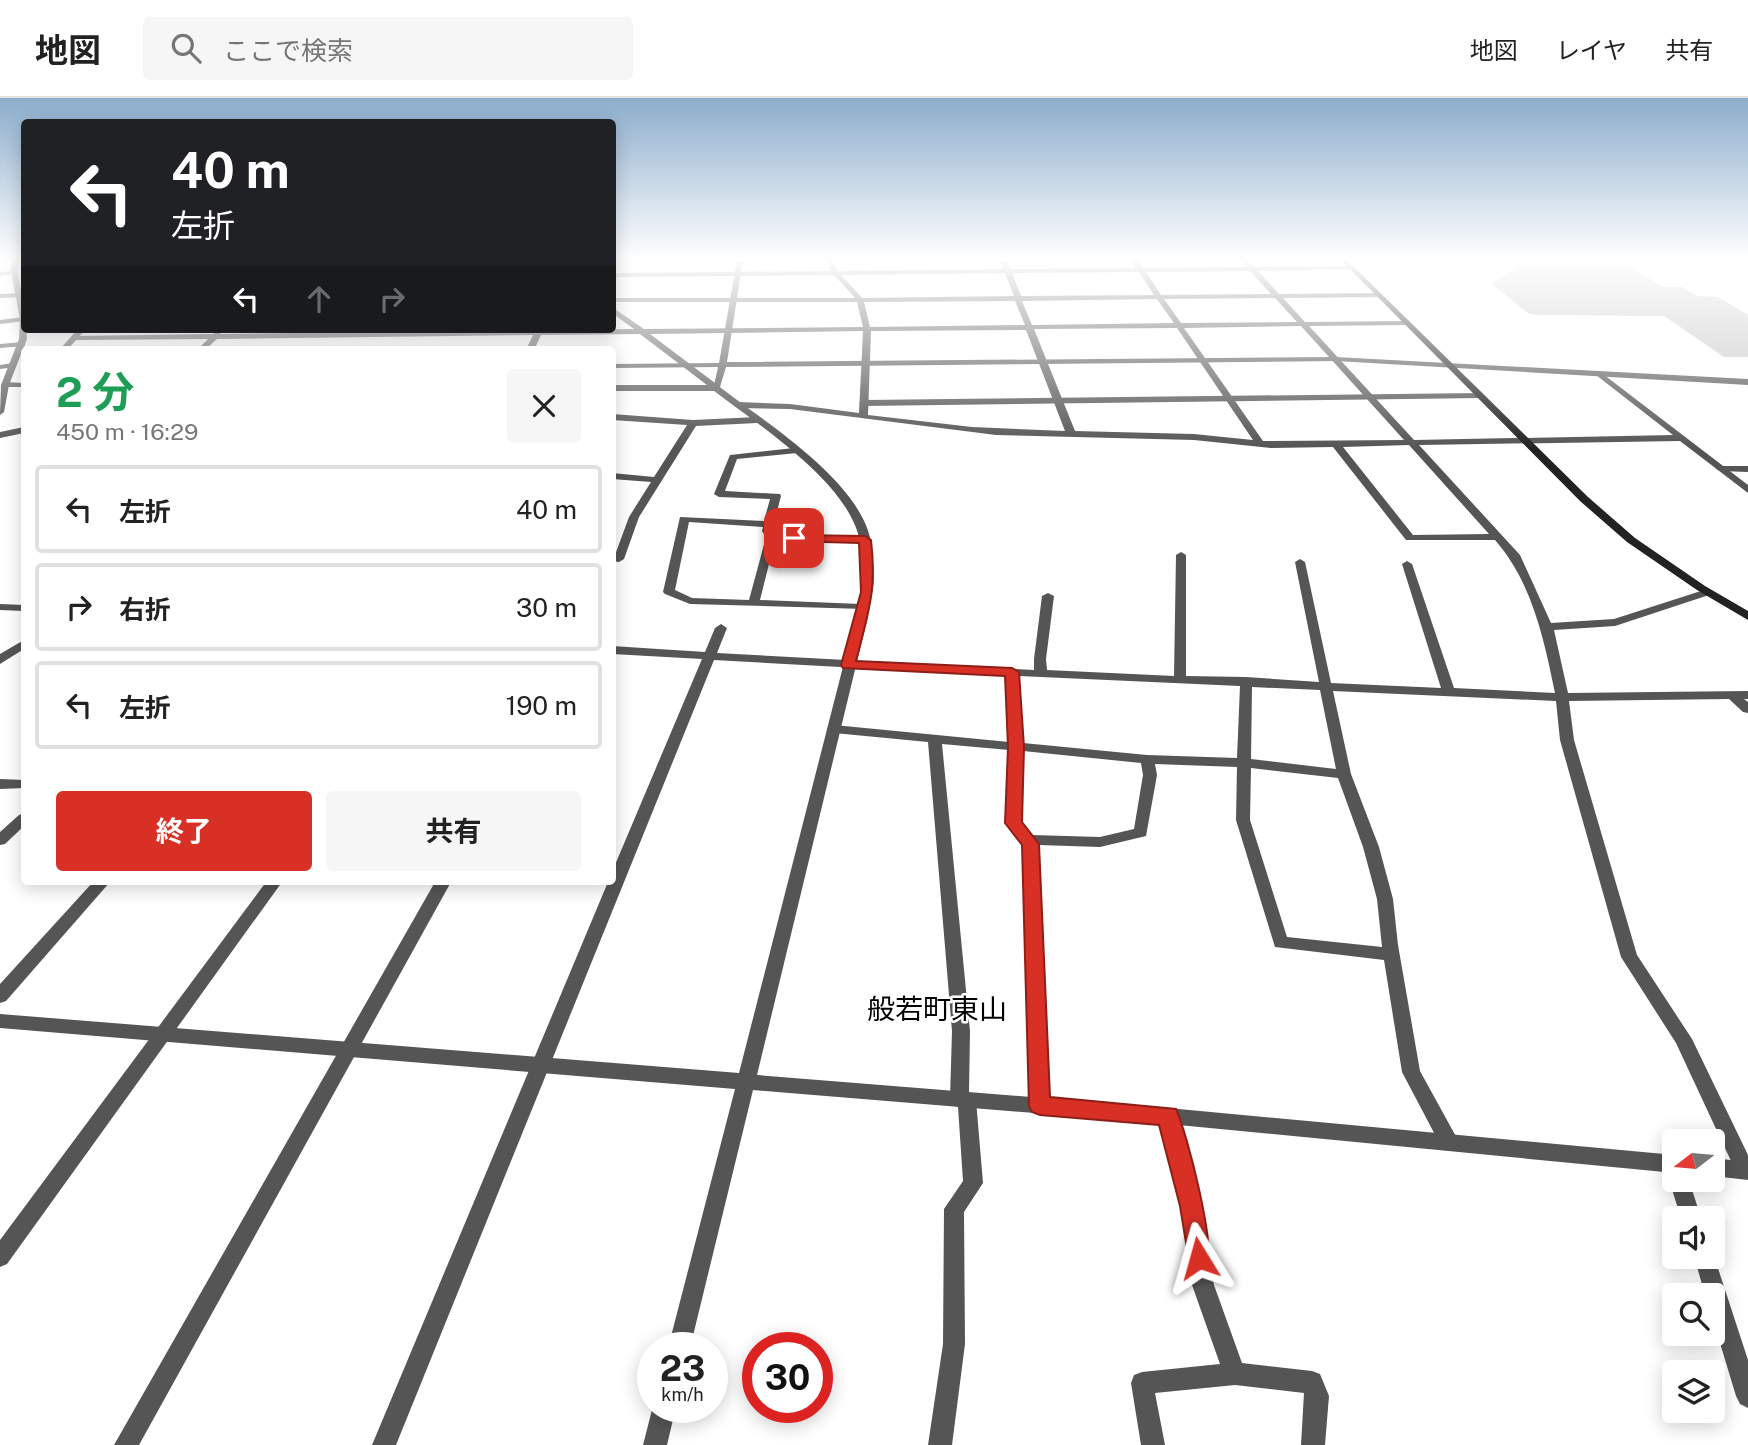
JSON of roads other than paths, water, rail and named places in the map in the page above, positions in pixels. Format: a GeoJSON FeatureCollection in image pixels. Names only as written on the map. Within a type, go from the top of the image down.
{"type":"FeatureCollection","features":[{"type":"Feature","properties":{"kind":"main road"},"geometry":{"type":"LineString","coordinates":[[1406,323],[1525,442],[1631,540],[1748,616]]}},
{"type":"Feature","properties":{"kind":"street"},"geometry":{"type":"LineString","coordinates":[[630,323],[817,467],[840,492],[859,523],[865,540],[868,570],[867,592],[861,607],[862,616],[683,1332]]}},
{"type":"Feature","properties":{"kind":"street"},"geometry":{"type":"LineString","coordinates":[[716,388],[730,323]]}},
{"type":"Feature","properties":{"kind":"street"},"geometry":{"type":"LineString","coordinates":[[863,417],[866,323]]}},
{"type":"Feature","properties":{"kind":"street"},"geometry":{"type":"LineString","coordinates":[[1027,323],[1071,435]]}},
{"type":"Feature","properties":{"kind":"street"},"geometry":{"type":"LineString","coordinates":[[616,331],[1406,323]]}},
{"type":"Feature","properties":{"kind":"street"},"geometry":{"type":"LineString","coordinates":[[1304,324],[1516,557],[1547,627],[1562,697],[1567,740],[1629,957],[1683,1038],[1747,1170]]}},
{"type":"Feature","properties":{"kind":"street"},"geometry":{"type":"LineString","coordinates":[[1178,325],[1260,444]]}},
{"type":"Feature","properties":{"kind":"street"},"geometry":{"type":"LineString","coordinates":[[0,346],[22,344],[23,333]]}},
{"type":"Feature","properties":{"kind":"street"},"geometry":{"type":"LineString","coordinates":[[67,346],[78,333]]}},
{"type":"Feature","properties":{"kind":"street"},"geometry":{"type":"LineString","coordinates":[[74,338],[219,333],[356,336],[466,333]]}},
{"type":"Feature","properties":{"kind":"street"},"geometry":{"type":"LineString","coordinates":[[205,346],[219,333]]}},
{"type":"Feature","properties":{"kind":"street"},"geometry":{"type":"LineString","coordinates":[[0,408],[5,385],[21,346]]}},
{"type":"Feature","properties":{"kind":"street"},"geometry":{"type":"LineString","coordinates":[[616,366],[1336,359],[1748,382]]}},
{"type":"Feature","properties":{"kind":"street"},"geometry":{"type":"LineString","coordinates":[[0,367],[21,364]]}},
{"type":"Feature","properties":{"kind":"street"},"geometry":{"type":"LineString","coordinates":[[1599,373],[1748,490]]}},
{"type":"Feature","properties":{"kind":"street"},"geometry":{"type":"LineString","coordinates":[[5,385],[21,385]]}},
{"type":"Feature","properties":{"kind":"street"},"geometry":{"type":"LineString","coordinates":[[616,388],[716,388]]}},
{"type":"Feature","properties":{"kind":"street"},"geometry":{"type":"LineString","coordinates":[[863,403],[1480,396]]}},
{"type":"Feature","properties":{"kind":"street"},"geometry":{"type":"LineString","coordinates":[[739,405],[792,406],[969,432],[1194,437],[1260,444],[1681,438]]}},
{"type":"Feature","properties":{"kind":"street"},"geometry":{"type":"LineString","coordinates":[[616,417],[693,423],[757,420]]}},
{"type":"Feature","properties":{"kind":"street"},"geometry":{"type":"LineString","coordinates":[[616,559],[619,559],[634,517],[693,423]]}},
{"type":"Feature","properties":{"kind":"street"},"geometry":{"type":"LineString","coordinates":[[0,435],[21,431]]}},
{"type":"Feature","properties":{"kind":"street"},"geometry":{"type":"LineString","coordinates":[[1336,444],[1410,538],[1498,537]]}},
{"type":"Feature","properties":{"kind":"street"},"geometry":{"type":"LineString","coordinates":[[754,602],[771,537],[767,531],[776,496],[719,494],[733,457],[794,451]]}},
{"type":"Feature","properties":{"kind":"street"},"geometry":{"type":"LineString","coordinates":[[1720,468],[1748,469]]}},
{"type":"Feature","properties":{"kind":"street"},"geometry":{"type":"LineString","coordinates":[[616,477],[657,480]]}},
{"type":"Feature","properties":{"kind":"street"},"geometry":{"type":"LineString","coordinates":[[768,524],[684,519],[669,592],[690,601],[861,607]]}},
{"type":"Feature","properties":{"kind":"street"},"geometry":{"type":"LineString","coordinates":[[771,537],[865,540]]}},
{"type":"Feature","properties":{"kind":"street"},"geometry":{"type":"LineString","coordinates":[[1180,679],[1181,555]]}},
{"type":"Feature","properties":{"kind":"street"},"geometry":{"type":"LineString","coordinates":[[1300,562],[1344,774],[1371,847],[1385,899],[1391,954],[1411,1072],[1449,1142]]}},
{"type":"Feature","properties":{"kind":"street"},"geometry":{"type":"LineString","coordinates":[[1407,564],[1448,691]]}},
{"type":"Feature","properties":{"kind":"street"},"geometry":{"type":"LineString","coordinates":[[1547,627],[1615,622],[1708,592]]}},
{"type":"Feature","properties":{"kind":"street"},"geometry":{"type":"LineString","coordinates":[[1041,673],[1040,659],[1048,596]]}},
{"type":"Feature","properties":{"kind":"street"},"geometry":{"type":"LineString","coordinates":[[0,607],[21,608]]}},
{"type":"Feature","properties":{"kind":"street"},"geometry":{"type":"LineString","coordinates":[[616,882],[721,628]]}},
{"type":"Feature","properties":{"kind":"street"},"geometry":{"type":"LineString","coordinates":[[0,660],[21,646]]}},
{"type":"Feature","properties":{"kind":"street"},"geometry":{"type":"LineString","coordinates":[[616,649],[848,665],[1562,697],[1748,695]]}},
{"type":"Feature","properties":{"kind":"street"},"geometry":{"type":"LineString","coordinates":[[1012,672],[1016,747],[1013,823],[1031,844],[1040,1106]]}},
{"type":"Feature","properties":{"kind":"street"},"geometry":{"type":"LineString","coordinates":[[1246,681],[1242,820],[1281,943],[1391,954]]}},
{"type":"Feature","properties":{"kind":"street"},"geometry":{"type":"LineString","coordinates":[[1731,694],[1748,709]]}},
{"type":"Feature","properties":{"kind":"street"},"geometry":{"type":"LineString","coordinates":[[834,729],[1147,759],[1245,763],[1344,774]]}},
{"type":"Feature","properties":{"kind":"street"},"geometry":{"type":"LineString","coordinates":[[935,740],[961,1031],[963,1099],[973,1182],[954,1209],[954,1344],[940,1445]]}},
{"type":"Feature","properties":{"kind":"street"},"geometry":{"type":"LineString","coordinates":[[1027,840],[1100,842],[1141,832],[1150,775],[1147,759]]}},
{"type":"Feature","properties":{"kind":"street"},"geometry":{"type":"LineString","coordinates":[[0,784],[21,784]]}},
{"type":"Feature","properties":{"kind":"street"},"geometry":{"type":"LineString","coordinates":[[0,840],[21,821]]}},
{"type":"Feature","properties":{"kind":"street"},"geometry":{"type":"LineString","coordinates":[[0,996],[99,885]]}},
{"type":"Feature","properties":{"kind":"street"},"geometry":{"type":"LineString","coordinates":[[0,1257],[272,885]]}},
{"type":"Feature","properties":{"kind":"street"},"geometry":{"type":"LineString","coordinates":[[127,1445],[441,885]]}},
{"type":"Feature","properties":{"kind":"street"},"geometry":{"type":"LineString","coordinates":[[383,1445],[615,885]]}},
{"type":"Feature","properties":{"kind":"street"},"geometry":{"type":"LineString","coordinates":[[0,1021],[1168,1116],[1662,1163]]}},
{"type":"Feature","properties":{"kind":"street"},"geometry":{"type":"LineString","coordinates":[[1168,1116],[1191,1206],[1203,1285],[1235,1374]]}},
{"type":"Feature","properties":{"kind":"street"},"geometry":{"type":"LineString","coordinates":[[1726,1168],[1747,1170]]}},
{"type":"Feature","properties":{"kind":"street"},"geometry":{"type":"LineString","coordinates":[[1707,1269],[1748,1396]]}},
{"type":"Feature","properties":{"kind":"street"},"geometry":{"type":"LineString","coordinates":[[1153,1445],[1142,1383],[1235,1374],[1312,1382],[1317,1395],[1313,1445]]}},
{"type":"Feature","properties":{"kind":"street"},"geometry":{"type":"LineString","coordinates":[[655,1445],[660,1423]]}},
{"type":"Feature","properties":{"kind":"district","name":"般若町東山"},"geometry":{"type":"Point","coordinates":[937,1009]}}]}
